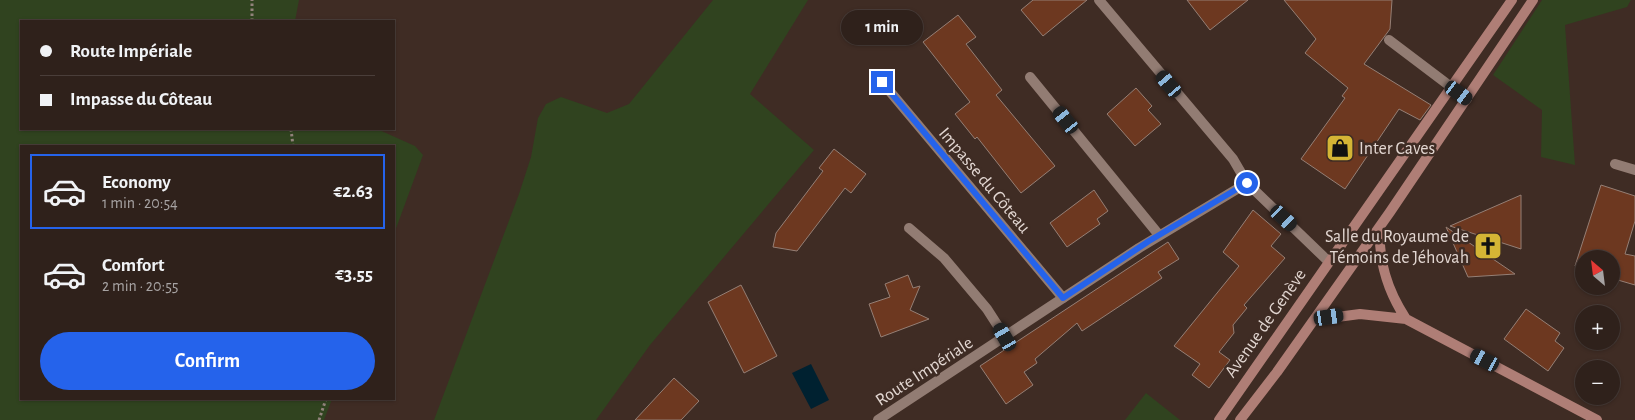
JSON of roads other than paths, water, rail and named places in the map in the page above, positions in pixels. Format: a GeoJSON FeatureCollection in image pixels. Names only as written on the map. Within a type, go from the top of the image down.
{"type":"FeatureCollection","features":[{"type":"Feature","properties":{"kind":"main road","name":"Avenue de Genève"},"geometry":{"type":"LineString","coordinates":[[1219,420],[1328,261],[1512,0]]}},
{"type":"Feature","properties":{"kind":"main road","name":"Avenue de Genève"},"geometry":{"type":"LineString","coordinates":[[1240,420],[1380,226],[1533,0]]}},
{"type":"Feature","properties":{"kind":"main road"},"geometry":{"type":"LineString","coordinates":[[1380,226],[1379,241],[1384,275],[1393,298],[1406,319]]}},
{"type":"Feature","properties":{"kind":"main road"},"geometry":{"type":"LineString","coordinates":[[1314,320],[1360,314],[1406,319],[1597,420]]}},
{"type":"Feature","properties":{"kind":"street"},"geometry":{"type":"LineString","coordinates":[[1099,0],[1233,159],[1247,183],[1328,261]]}},
{"type":"Feature","properties":{"kind":"street"},"geometry":{"type":"LineString","coordinates":[[1389,40],[1467,99]]}},
{"type":"Feature","properties":{"kind":"street"},"geometry":{"type":"LineString","coordinates":[[1030,77],[1159,235]]}},
{"type":"Feature","properties":{"kind":"street","name":"Impasse du Côteau"},"geometry":{"type":"LineString","coordinates":[[882,82],[1063,298]]}},
{"type":"Feature","properties":{"kind":"street"},"geometry":{"type":"LineString","coordinates":[[1615,164],[1635,170]]}},
{"type":"Feature","properties":{"kind":"street","name":"Route Impériale"},"geometry":{"type":"LineString","coordinates":[[878,420],[1159,235],[1247,183]]}},
{"type":"Feature","properties":{"kind":"street"},"geometry":{"type":"LineString","coordinates":[[909,228],[944,258],[987,309],[1005,337]]}},
{"type":"Feature","properties":{"kind":"water"},"geometry":{"type":"Polygon","coordinates":[[[811,364],[829,400],[811,409],[792,373],[811,364]]]}},
{"type":"Feature","properties":{"kind":"place","name":"Inter Caves"},"geometry":{"type":"Point","coordinates":[1340,148]}},
{"type":"Feature","properties":{"kind":"place","name":"Salle du Royaume de Témoins de Jéhovah"},"geometry":{"type":"Point","coordinates":[1488,246]}}]}
